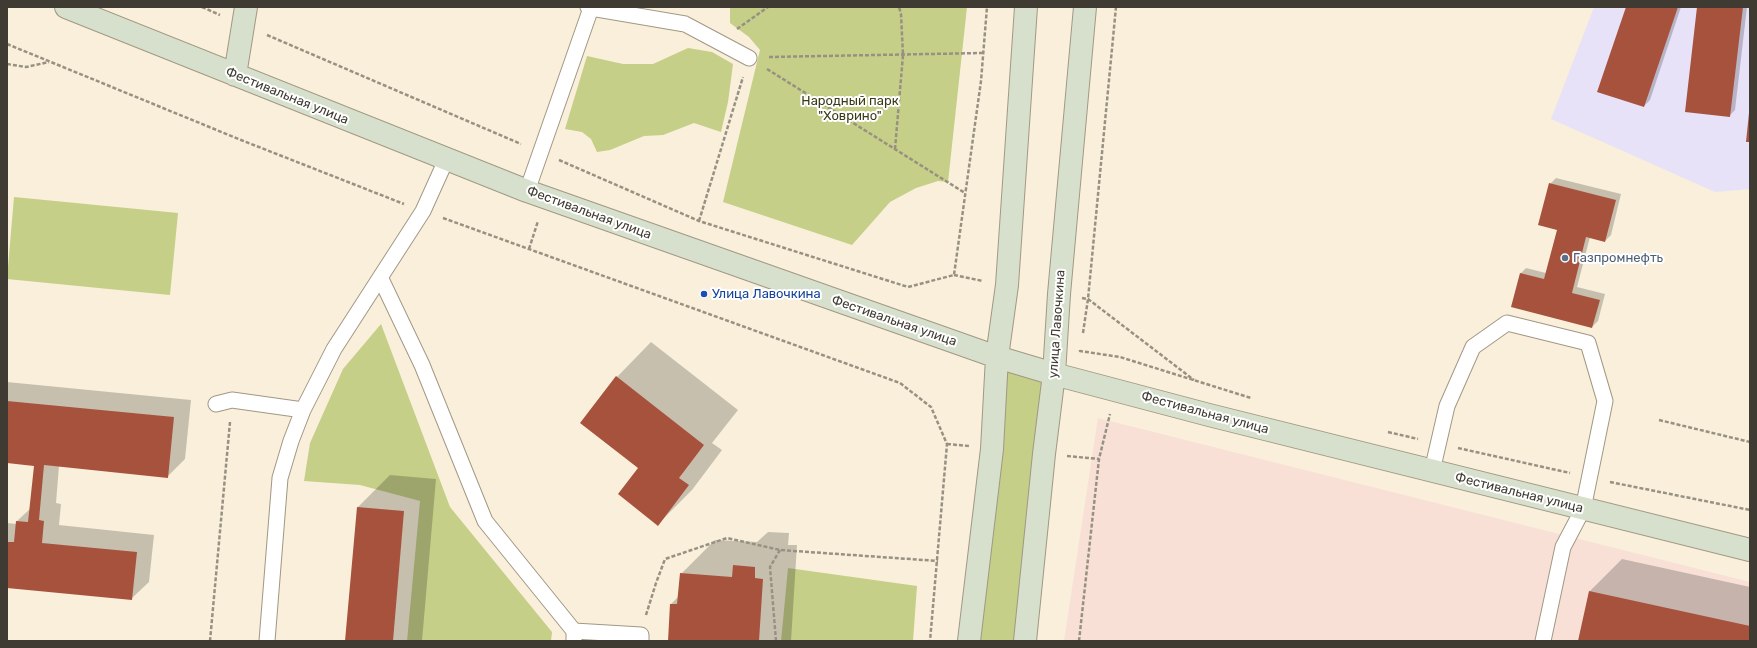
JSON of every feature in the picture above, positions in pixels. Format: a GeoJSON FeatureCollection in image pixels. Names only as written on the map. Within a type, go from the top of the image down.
{"type":"FeatureCollection","features":[{"type":"Feature","properties":{"kind":"street","name":"Фестивальная улица"},"geometry":{"type":"LineString","coordinates":[[66,7],[446,160],[527,191],[998,357],[1054,374],[1209,415],[1750,550]]}},
{"type":"Feature","properties":{"kind":"street"},"geometry":{"type":"LineString","coordinates":[[235,75],[246,7]]}},
{"type":"Feature","properties":{"kind":"street"},"geometry":{"type":"LineString","coordinates":[[969,641],[992,449],[998,357],[1007,285],[1026,7]]}},
{"type":"Feature","properties":{"kind":"street","name":"улица Лавочкина"},"geometry":{"type":"LineString","coordinates":[[1025,641],[1044,454],[1054,374],[1059,294],[1084,7]]}},
{"type":"Feature","properties":{"kind":"lane"},"geometry":{"type":"LineString","coordinates":[[527,191],[591,7],[685,24],[749,58]]}},
{"type":"Feature","properties":{"kind":"lane"},"geometry":{"type":"LineString","coordinates":[[267,641],[280,478],[291,441],[303,410],[334,349],[381,279],[423,212],[446,160]]}},
{"type":"Feature","properties":{"kind":"lane"},"geometry":{"type":"LineString","coordinates":[[381,279],[422,365],[484,521],[574,636],[641,638]]}},
{"type":"Feature","properties":{"kind":"lane"},"geometry":{"type":"LineString","coordinates":[[1432,471],[1447,406],[1473,347],[1507,323],[1588,343],[1605,401],[1583,509],[1563,547],[1543,641]]}},
{"type":"Feature","properties":{"kind":"lane"},"geometry":{"type":"LineString","coordinates":[[216,404],[232,400],[303,410]]}},
{"type":"Feature","properties":{"kind":"path"},"geometry":{"type":"LineString","coordinates":[[202,7],[210,11]]}},
{"type":"Feature","properties":{"kind":"path"},"geometry":{"type":"LineString","coordinates":[[718,42],[768,7]]}},
{"type":"Feature","properties":{"kind":"path"},"geometry":{"type":"LineString","coordinates":[[895,149],[903,55],[901,14],[899,7]]}},
{"type":"Feature","properties":{"kind":"path"},"geometry":{"type":"LineString","coordinates":[[275,38],[698,220],[908,287],[954,276],[980,81],[987,7]]}},
{"type":"Feature","properties":{"kind":"path"},"geometry":{"type":"LineString","coordinates":[[1082,336],[1088,299],[1116,7]]}},
{"type":"Feature","properties":{"kind":"path"},"geometry":{"type":"LineString","coordinates":[[7,44],[241,140],[423,212],[900,383],[931,407],[947,444],[930,641]]}},
{"type":"Feature","properties":{"kind":"path"},"geometry":{"type":"LineString","coordinates":[[749,58],[983,53]]}},
{"type":"Feature","properties":{"kind":"path"},"geometry":{"type":"LineString","coordinates":[[749,58],[965,193]]}},
{"type":"Feature","properties":{"kind":"path"},"geometry":{"type":"LineString","coordinates":[[698,220],[749,58]]}},
{"type":"Feature","properties":{"kind":"path"},"geometry":{"type":"LineString","coordinates":[[7,64],[26,67],[50,62]]}},
{"type":"Feature","properties":{"kind":"path"},"geometry":{"type":"LineString","coordinates":[[1088,299],[1197,381]]}},
{"type":"Feature","properties":{"kind":"path"},"geometry":{"type":"LineString","coordinates":[[1079,641],[1099,459],[1115,389],[1120,357],[1080,351],[1081,344]]}},
{"type":"Feature","properties":{"kind":"path"},"geometry":{"type":"LineString","coordinates":[[210,641],[232,400]]}},
{"type":"Feature","properties":{"kind":"path"},"geometry":{"type":"LineString","coordinates":[[1658,420],[1750,442]]}},
{"type":"Feature","properties":{"kind":"path"},"geometry":{"type":"LineString","coordinates":[[641,638],[656,583],[665,559],[727,538],[780,550],[938,561]]}},
{"type":"Feature","properties":{"kind":"path"},"geometry":{"type":"LineString","coordinates":[[776,641],[770,567],[780,550]]}},
{"type":"Feature","properties":{"kind":"shaded area"},"geometry":{"type":"Polygon","coordinates":[[[1594,7],[1750,7],[1750,189],[1715,192],[1551,119],[1594,7]]]}},
{"type":"Feature","properties":{"kind":"shaded area"},"geometry":{"type":"Polygon","coordinates":[[[1098,418],[1750,582],[1750,641],[1064,641],[1098,418]]]}},
{"type":"Feature","properties":{"kind":"green space","name":"Народный парк \"Ховрино\""},"geometry":{"type":"Polygon","coordinates":[[[730,7],[967,7],[948,182],[938,181],[916,188],[890,202],[852,245],[723,202],[760,50],[749,37],[730,23],[730,7]]]}},
{"type":"Feature","properties":{"kind":"green space"},"geometry":{"type":"Polygon","coordinates":[[[688,48],[712,52],[733,64],[728,102],[721,132],[694,123],[663,135],[644,136],[610,150],[597,152],[591,139],[582,132],[565,129],[587,56],[623,64],[653,64],[688,48]]]}},
{"type":"Feature","properties":{"kind":"green space"},"geometry":{"type":"Polygon","coordinates":[[[14,197],[178,213],[170,295],[7,279],[14,197]]]}},
{"type":"Feature","properties":{"kind":"green space"},"geometry":{"type":"Polygon","coordinates":[[[381,324],[450,507],[552,632],[551,641],[407,641],[420,501],[360,485],[304,481],[310,443],[343,369],[381,324]]]}},
{"type":"Feature","properties":{"kind":"green space"},"geometry":{"type":"Polygon","coordinates":[[[997,357],[1054,374],[1025,641],[969,641],[997,357]]]}},
{"type":"Feature","properties":{"kind":"green space"},"geometry":{"type":"Polygon","coordinates":[[[788,568],[917,586],[913,641],[781,641],[788,568]]]}},
{"type":"Feature","properties":{"kind":"building"},"geometry":{"type":"Polygon","coordinates":[[[1626,7],[1678,7],[1644,107],[1597,92],[1626,7]]]}},
{"type":"Feature","properties":{"kind":"building"},"geometry":{"type":"Polygon","coordinates":[[[1697,7],[1743,7],[1730,117],[1685,112],[1697,7]]]}},
{"type":"Feature","properties":{"kind":"building"},"geometry":{"type":"Polygon","coordinates":[[[1749,113],[1750,142],[1746,142],[1749,113]]]}},
{"type":"Feature","properties":{"kind":"building","name":"Газпромнефть"},"geometry":{"type":"Polygon","coordinates":[[[1549,183],[1616,200],[1605,242],[1586,237],[1572,293],[1600,300],[1592,328],[1511,307],[1520,273],[1544,279],[1557,230],[1538,225],[1549,183]]]}},
{"type":"Feature","properties":{"kind":"building"},"geometry":{"type":"Polygon","coordinates":[[[616,376],[704,445],[679,478],[689,485],[658,526],[618,494],[638,468],[580,423],[616,376]]]}},
{"type":"Feature","properties":{"kind":"building"},"geometry":{"type":"Polygon","coordinates":[[[7,401],[174,417],[168,478],[44,465],[39,520],[44,521],[42,543],[137,552],[132,600],[7,588],[7,542],[14,542],[16,521],[28,522],[34,466],[7,463],[7,401]]]}},
{"type":"Feature","properties":{"kind":"building"},"geometry":{"type":"Polygon","coordinates":[[[357,507],[404,511],[393,641],[345,641],[357,507]]]}},
{"type":"Feature","properties":{"kind":"building"},"geometry":{"type":"Polygon","coordinates":[[[733,565],[755,567],[755,578],[763,579],[759,641],[668,641],[670,604],[677,604],[680,573],[732,577],[733,565]]]}},
{"type":"Feature","properties":{"kind":"building"},"geometry":{"type":"Polygon","coordinates":[[[1589,591],[1750,626],[1750,641],[1578,641],[1589,591]]]}},
{"type":"Feature","properties":{"kind":"place","name":"Газпромнефть"},"geometry":{"type":"Point","coordinates":[1565,258]}},
{"type":"Feature","properties":{"kind":"place","name":"Улица Лавочкина"},"geometry":{"type":"Point","coordinates":[704,294]}}]}
